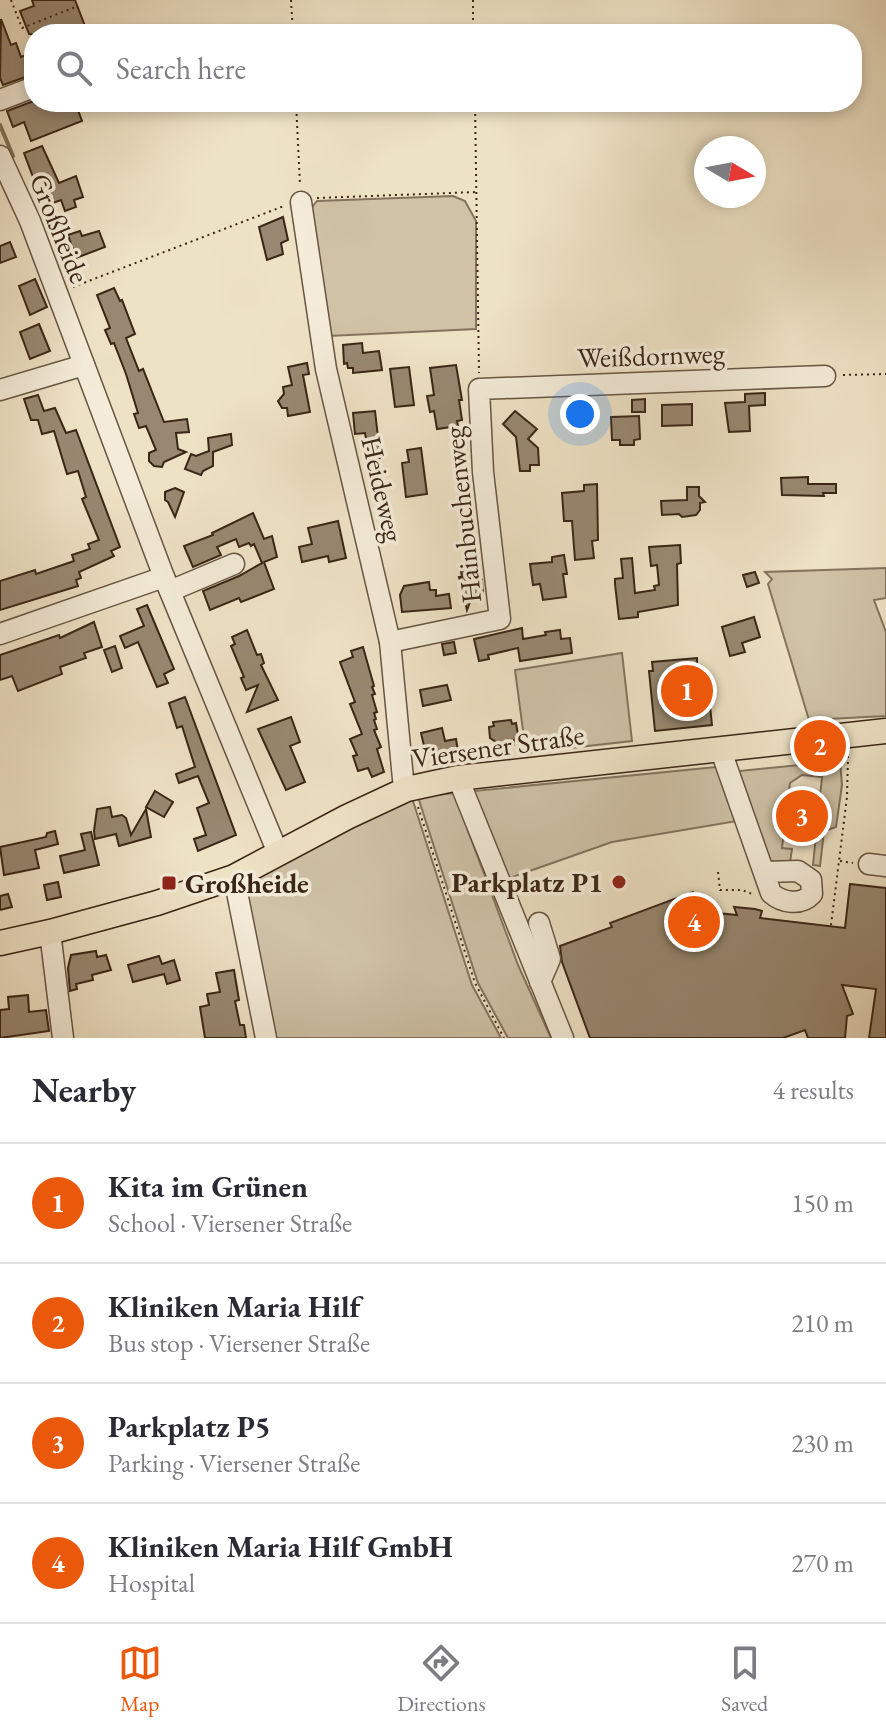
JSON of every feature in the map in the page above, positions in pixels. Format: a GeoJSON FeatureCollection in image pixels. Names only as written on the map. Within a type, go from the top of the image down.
{"type":"FeatureCollection","features":[{"type":"Feature","properties":{"kind":"main road","name":"Viersener Straße"},"geometry":{"type":"LineString","coordinates":[[0,943],[168,900],[234,877],[407,789],[458,778],[886,731]]}},
{"type":"Feature","properties":{"kind":"street"},"geometry":{"type":"LineString","coordinates":[[0,100],[24,91]]}},
{"type":"Feature","properties":{"kind":"street","name":"Großheide"},"geometry":{"type":"LineString","coordinates":[[0,156],[30,221],[167,584],[278,853]]}},
{"type":"Feature","properties":{"kind":"street","name":"Heideweg"},"geometry":{"type":"LineString","coordinates":[[301,202],[326,369],[390,642],[403,779],[407,789]]}},
{"type":"Feature","properties":{"kind":"street"},"geometry":{"type":"LineString","coordinates":[[0,390],[84,365]]}},
{"type":"Feature","properties":{"kind":"street","name":"Weißdornweg"},"geometry":{"type":"LineString","coordinates":[[479,389],[825,376]]}},
{"type":"Feature","properties":{"kind":"street","name":"Hainbuchenweg"},"geometry":{"type":"LineString","coordinates":[[390,642],[500,619],[483,472],[479,389]]}},
{"type":"Feature","properties":{"kind":"street"},"geometry":{"type":"LineString","coordinates":[[0,634],[234,564]]}},
{"type":"Feature","properties":{"kind":"street"},"geometry":{"type":"LineString","coordinates":[[720,748],[764,872]]}},
{"type":"Feature","properties":{"kind":"street"},"geometry":{"type":"LineString","coordinates":[[458,778],[563,1038]]}},
{"type":"Feature","properties":{"kind":"street"},"geometry":{"type":"LineString","coordinates":[[234,877],[266,1038]]}},
{"type":"Feature","properties":{"kind":"street"},"geometry":{"type":"LineString","coordinates":[[539,923],[550,959],[540,982]]}},
{"type":"Feature","properties":{"kind":"street"},"geometry":{"type":"LineString","coordinates":[[50,932],[63,1038]]}},
{"type":"Feature","properties":{"kind":"path"},"geometry":{"type":"LineString","coordinates":[[11,0],[24,27]]}},
{"type":"Feature","properties":{"kind":"path"},"geometry":{"type":"LineString","coordinates":[[291,0],[292,24]]}},
{"type":"Feature","properties":{"kind":"path"},"geometry":{"type":"LineString","coordinates":[[473,0],[473,24]]}},
{"type":"Feature","properties":{"kind":"path"},"geometry":{"type":"LineString","coordinates":[[32,24],[78,6]]}},
{"type":"Feature","properties":{"kind":"path"},"geometry":{"type":"LineString","coordinates":[[296,112],[301,202]]}},
{"type":"Feature","properties":{"kind":"path"},"geometry":{"type":"LineString","coordinates":[[475,112],[479,389]]}},
{"type":"Feature","properties":{"kind":"path"},"geometry":{"type":"LineString","coordinates":[[57,293],[301,202],[336,196],[477,192]]}},
{"type":"Feature","properties":{"kind":"path"},"geometry":{"type":"LineString","coordinates":[[825,376],[886,374]]}},
{"type":"Feature","properties":{"kind":"path"},"geometry":{"type":"LineString","coordinates":[[831,925],[847,797],[848,735]]}},
{"type":"Feature","properties":{"kind":"path"},"geometry":{"type":"LineString","coordinates":[[407,789],[415,796],[475,983],[504,1038]]}},
{"type":"Feature","properties":{"kind":"shaded area"},"geometry":{"type":"Polygon","coordinates":[[[453,196],[465,201],[476,221],[476,329],[329,336],[309,211],[317,201],[453,196]]]}},
{"type":"Feature","properties":{"kind":"shaded area"},"geometry":{"type":"Polygon","coordinates":[[[886,568],[886,598],[874,600],[886,632],[886,716],[809,720],[768,584],[772,579],[765,572],[886,568]]]}},
{"type":"Feature","properties":{"kind":"shaded area"},"geometry":{"type":"Polygon","coordinates":[[[622,653],[632,741],[526,753],[515,670],[622,653]]]}},
{"type":"Feature","properties":{"kind":"shaded area"},"geometry":{"type":"Polygon","coordinates":[[[840,761],[842,785],[836,827],[824,831],[820,866],[813,865],[822,777],[802,775],[790,783],[782,848],[792,849],[790,863],[770,863],[739,771],[840,761]]]}},
{"type":"Feature","properties":{"kind":"shaded area"},"geometry":{"type":"Polygon","coordinates":[[[716,767],[737,821],[612,842],[507,879],[474,791],[716,767]]]}},
{"type":"Feature","properties":{"kind":"shaded area"},"geometry":{"type":"Polygon","coordinates":[[[454,793],[518,965],[551,1038],[508,1038],[478,983],[418,797],[454,793]]]}},
{"type":"Feature","properties":{"kind":"shaded area"},"geometry":{"type":"Polygon","coordinates":[[[412,798],[472,985],[501,1038],[272,1038],[245,884],[378,811],[412,798]]]}},
{"type":"Feature","properties":{"kind":"building"},"geometry":{"type":"Polygon","coordinates":[[[32,0],[75,0],[84,24],[25,24],[20,11],[34,6],[32,0]]]}},
{"type":"Feature","properties":{"kind":"building"},"geometry":{"type":"Polygon","coordinates":[[[1,19],[11,45],[16,43],[21,57],[24,56],[24,78],[3,85],[0,78],[1,19]]]}},
{"type":"Feature","properties":{"kind":"building"},"geometry":{"type":"Polygon","coordinates":[[[24,105],[24,112],[79,112],[82,121],[31,141],[24,122],[13,127],[7,111],[24,105]]]}},
{"type":"Feature","properties":{"kind":"building"},"geometry":{"type":"Polygon","coordinates":[[[42,146],[59,183],[76,176],[83,197],[74,200],[76,207],[65,211],[61,200],[53,203],[42,174],[33,177],[24,153],[42,146]]]}},
{"type":"Feature","properties":{"kind":"building"},"geometry":{"type":"Polygon","coordinates":[[[283,217],[288,240],[281,243],[283,254],[267,260],[259,227],[283,217]]]}},
{"type":"Feature","properties":{"kind":"building"},"geometry":{"type":"Polygon","coordinates":[[[80,231],[82,236],[99,231],[105,247],[76,258],[68,235],[80,231]]]}},
{"type":"Feature","properties":{"kind":"building"},"geometry":{"type":"Polygon","coordinates":[[[10,242],[16,257],[0,263],[0,246],[10,242]]]}},
{"type":"Feature","properties":{"kind":"building"},"geometry":{"type":"Polygon","coordinates":[[[35,279],[47,307],[30,315],[19,286],[35,279]]]}},
{"type":"Feature","properties":{"kind":"building"},"geometry":{"type":"Polygon","coordinates":[[[114,288],[135,334],[126,338],[139,371],[143,369],[164,422],[187,419],[189,432],[176,433],[178,449],[186,452],[164,462],[162,467],[154,466],[149,461],[149,453],[156,450],[146,426],[139,428],[134,414],[138,413],[126,374],[114,343],[111,344],[105,330],[110,328],[97,295],[114,288]]]}},
{"type":"Feature","properties":{"kind":"building"},"geometry":{"type":"Polygon","coordinates":[[[39,324],[50,351],[30,359],[20,332],[39,324]]]}},
{"type":"Feature","properties":{"kind":"building"},"geometry":{"type":"Polygon","coordinates":[[[362,343],[363,353],[379,351],[382,370],[353,373],[353,368],[344,364],[343,345],[362,343]]]}},
{"type":"Feature","properties":{"kind":"building"},"geometry":{"type":"Polygon","coordinates":[[[307,363],[309,374],[303,375],[310,412],[288,416],[287,408],[282,408],[278,401],[284,394],[283,387],[292,385],[288,367],[307,363]]]}},
{"type":"Feature","properties":{"kind":"building"},"geometry":{"type":"Polygon","coordinates":[[[456,365],[462,420],[457,421],[458,426],[437,429],[427,396],[434,395],[430,368],[456,365]]]}},
{"type":"Feature","properties":{"kind":"building"},"geometry":{"type":"Polygon","coordinates":[[[409,367],[414,405],[395,407],[390,369],[409,367]]]}},
{"type":"Feature","properties":{"kind":"building"},"geometry":{"type":"Polygon","coordinates":[[[765,393],[765,405],[749,406],[750,431],[729,432],[725,403],[745,402],[745,394],[765,393]]]}},
{"type":"Feature","properties":{"kind":"building"},"geometry":{"type":"Polygon","coordinates":[[[38,395],[44,411],[55,408],[66,433],[76,430],[120,547],[111,551],[114,556],[79,572],[81,578],[76,580],[78,586],[0,610],[0,581],[35,570],[36,574],[74,561],[72,555],[90,549],[88,544],[99,540],[82,499],[86,497],[78,471],[67,474],[54,431],[42,434],[38,420],[31,420],[24,399],[38,395]]]}},
{"type":"Feature","properties":{"kind":"building"},"geometry":{"type":"Polygon","coordinates":[[[645,399],[645,412],[632,412],[632,400],[645,399]]]}},
{"type":"Feature","properties":{"kind":"building"},"geometry":{"type":"Polygon","coordinates":[[[692,404],[692,425],[662,426],[662,405],[692,404]]]}},
{"type":"Feature","properties":{"kind":"building"},"geometry":{"type":"Polygon","coordinates":[[[375,411],[379,446],[384,457],[370,460],[365,433],[355,434],[353,413],[375,411]]]}},
{"type":"Feature","properties":{"kind":"building"},"geometry":{"type":"Polygon","coordinates":[[[515,411],[537,429],[528,439],[538,448],[539,465],[530,465],[530,471],[520,471],[516,437],[503,424],[515,411]]]}},
{"type":"Feature","properties":{"kind":"building"},"geometry":{"type":"Polygon","coordinates":[[[639,416],[640,439],[634,440],[634,445],[620,445],[620,440],[612,440],[611,417],[639,416]]]}},
{"type":"Feature","properties":{"kind":"building"},"geometry":{"type":"Polygon","coordinates":[[[231,434],[232,445],[213,452],[213,466],[201,475],[185,469],[191,454],[196,456],[209,451],[208,438],[231,434]]]}},
{"type":"Feature","properties":{"kind":"building"},"geometry":{"type":"Polygon","coordinates":[[[421,448],[427,494],[406,497],[402,463],[409,462],[407,450],[421,448]]]}},
{"type":"Feature","properties":{"kind":"building"},"geometry":{"type":"Polygon","coordinates":[[[808,477],[808,484],[836,484],[836,493],[823,493],[824,496],[782,495],[781,478],[808,477]]]}},
{"type":"Feature","properties":{"kind":"building"},"geometry":{"type":"Polygon","coordinates":[[[597,484],[598,540],[592,541],[594,558],[575,560],[572,521],[564,521],[562,493],[584,491],[584,485],[597,484]]]}},
{"type":"Feature","properties":{"kind":"building"},"geometry":{"type":"Polygon","coordinates":[[[687,487],[699,487],[699,496],[705,502],[700,503],[696,515],[662,515],[661,501],[687,500],[687,487]]]}},
{"type":"Feature","properties":{"kind":"building"},"geometry":{"type":"Polygon","coordinates":[[[175,488],[184,492],[175,517],[165,500],[165,492],[175,488]]]}},
{"type":"Feature","properties":{"kind":"building"},"geometry":{"type":"Polygon","coordinates":[[[253,513],[264,539],[272,536],[277,557],[264,562],[274,589],[210,610],[203,591],[262,563],[254,544],[239,547],[236,539],[217,547],[221,555],[193,567],[184,546],[213,535],[253,513]]]}},
{"type":"Feature","properties":{"kind":"building"},"geometry":{"type":"Polygon","coordinates":[[[338,521],[346,558],[329,562],[328,556],[302,562],[299,547],[312,544],[308,528],[338,521]]]}},
{"type":"Feature","properties":{"kind":"building"},"geometry":{"type":"Polygon","coordinates":[[[680,545],[678,605],[638,612],[638,617],[619,619],[615,579],[623,578],[621,559],[632,558],[635,593],[655,590],[654,586],[659,585],[657,565],[651,566],[649,547],[680,545]]]}},
{"type":"Feature","properties":{"kind":"building"},"geometry":{"type":"Polygon","coordinates":[[[564,555],[566,597],[543,600],[540,584],[533,585],[530,564],[552,562],[552,557],[564,555]]]}},
{"type":"Feature","properties":{"kind":"building"},"geometry":{"type":"Polygon","coordinates":[[[476,569],[478,581],[482,580],[483,593],[473,594],[467,610],[459,577],[462,577],[461,571],[476,569]]]}},
{"type":"Feature","properties":{"kind":"building"},"geometry":{"type":"Polygon","coordinates":[[[755,572],[759,583],[747,587],[743,575],[755,572]]]}},
{"type":"Feature","properties":{"kind":"building"},"geometry":{"type":"Polygon","coordinates":[[[429,582],[430,590],[436,590],[436,596],[449,594],[451,608],[402,612],[400,595],[404,586],[429,582]]]}},
{"type":"Feature","properties":{"kind":"building"},"geometry":{"type":"Polygon","coordinates":[[[147,605],[174,669],[164,674],[168,683],[157,687],[138,642],[125,648],[120,636],[144,626],[137,609],[147,605]]]}},
{"type":"Feature","properties":{"kind":"building"},"geometry":{"type":"Polygon","coordinates":[[[754,617],[760,637],[742,643],[745,652],[730,656],[722,627],[754,617]]]}},
{"type":"Feature","properties":{"kind":"building"},"geometry":{"type":"Polygon","coordinates":[[[94,622],[102,647],[84,653],[86,658],[60,667],[62,674],[18,691],[12,676],[0,680],[0,655],[59,635],[60,638],[94,622]]]}},
{"type":"Feature","properties":{"kind":"building"},"geometry":{"type":"Polygon","coordinates":[[[522,628],[523,639],[560,630],[561,639],[570,638],[572,653],[520,661],[518,648],[488,655],[489,659],[479,661],[474,639],[522,628]]]}},
{"type":"Feature","properties":{"kind":"building"},"geometry":{"type":"Polygon","coordinates":[[[247,630],[257,655],[261,654],[264,663],[261,665],[278,700],[247,712],[258,685],[246,690],[231,646],[235,644],[232,637],[247,630]]]}},
{"type":"Feature","properties":{"kind":"building"},"geometry":{"type":"Polygon","coordinates":[[[454,642],[456,653],[444,655],[442,644],[454,642]]]}},
{"type":"Feature","properties":{"kind":"building"},"geometry":{"type":"Polygon","coordinates":[[[115,646],[122,668],[112,672],[104,650],[115,646]]]}},
{"type":"Feature","properties":{"kind":"building"},"geometry":{"type":"Polygon","coordinates":[[[363,647],[374,686],[375,694],[372,695],[377,712],[374,713],[374,720],[377,729],[374,730],[381,747],[377,749],[384,772],[372,777],[368,768],[358,771],[353,756],[357,755],[350,739],[362,734],[350,704],[355,702],[340,662],[353,657],[351,651],[363,647]]]}},
{"type":"Feature","properties":{"kind":"building"},"geometry":{"type":"Polygon","coordinates":[[[697,658],[697,667],[701,666],[705,706],[710,706],[712,725],[655,731],[649,671],[653,671],[652,662],[697,658]]]}},
{"type":"Feature","properties":{"kind":"building"},"geometry":{"type":"Polygon","coordinates":[[[447,685],[451,700],[423,706],[420,690],[447,685]]]}},
{"type":"Feature","properties":{"kind":"building"},"geometry":{"type":"Polygon","coordinates":[[[185,697],[236,835],[198,851],[194,839],[206,835],[197,808],[209,803],[198,776],[179,783],[176,774],[195,767],[182,726],[177,728],[169,703],[185,697]]]}},
{"type":"Feature","properties":{"kind":"building"},"geometry":{"type":"Polygon","coordinates":[[[291,717],[300,742],[290,746],[305,782],[286,790],[258,729],[291,717]]]}},
{"type":"Feature","properties":{"kind":"building"},"geometry":{"type":"Polygon","coordinates":[[[511,720],[512,724],[516,723],[518,735],[514,745],[496,747],[496,742],[490,738],[489,727],[494,726],[493,722],[511,720]]]}},
{"type":"Feature","properties":{"kind":"building"},"geometry":{"type":"Polygon","coordinates":[[[442,728],[445,741],[456,739],[458,751],[438,755],[436,747],[425,750],[421,733],[442,728]]]}},
{"type":"Feature","properties":{"kind":"building"},"geometry":{"type":"Polygon","coordinates":[[[155,791],[173,802],[164,817],[146,807],[155,791]]]}},
{"type":"Feature","properties":{"kind":"building"},"geometry":{"type":"Polygon","coordinates":[[[110,807],[112,817],[122,815],[126,818],[131,835],[146,809],[151,837],[119,846],[116,834],[95,839],[97,809],[110,807]]]}},
{"type":"Feature","properties":{"kind":"building"},"geometry":{"type":"Polygon","coordinates":[[[55,831],[58,844],[35,850],[39,868],[4,875],[0,847],[46,837],[47,833],[55,831]]]}},
{"type":"Feature","properties":{"kind":"building"},"geometry":{"type":"Polygon","coordinates":[[[91,832],[99,865],[64,873],[60,856],[85,850],[81,834],[91,832]]]}},
{"type":"Feature","properties":{"kind":"building"},"geometry":{"type":"Polygon","coordinates":[[[58,882],[61,897],[47,900],[44,885],[58,882]]]}},
{"type":"Feature","properties":{"kind":"building"},"geometry":{"type":"Polygon","coordinates":[[[850,884],[886,888],[886,1038],[869,1038],[876,989],[842,985],[853,1014],[847,1016],[845,1038],[808,1038],[805,1030],[783,1038],[590,1038],[562,962],[560,946],[612,927],[610,923],[693,892],[695,897],[702,894],[708,912],[737,915],[734,907],[755,909],[762,911],[760,918],[845,928],[850,884]]]}},
{"type":"Feature","properties":{"kind":"building"},"geometry":{"type":"Polygon","coordinates":[[[8,894],[12,907],[0,910],[0,896],[8,894]]]}},
{"type":"Feature","properties":{"kind":"building"},"geometry":{"type":"Polygon","coordinates":[[[96,951],[97,957],[106,955],[111,970],[92,975],[93,980],[76,984],[77,989],[70,991],[68,968],[71,955],[96,951]]]}},
{"type":"Feature","properties":{"kind":"building"},"geometry":{"type":"Polygon","coordinates":[[[159,956],[162,964],[174,960],[180,980],[167,984],[164,974],[133,982],[128,965],[159,956]]]}},
{"type":"Feature","properties":{"kind":"building"},"geometry":{"type":"Polygon","coordinates":[[[234,970],[239,1000],[235,1001],[246,1038],[205,1038],[200,1007],[209,1005],[207,994],[220,992],[216,973],[234,970]]]}},
{"type":"Feature","properties":{"kind":"building"},"geometry":{"type":"Polygon","coordinates":[[[28,995],[29,1012],[46,1010],[49,1031],[0,1038],[0,1010],[9,1009],[8,997],[28,995]]]}},
{"type":"Feature","properties":{"kind":"waterway"},"geometry":{"type":"LineString","coordinates":[[0,125],[13,156]]}},
{"type":"Feature","properties":{"kind":"place","name":"Kita im Grünen"},"geometry":{"type":"Point","coordinates":[687,691]}},
{"type":"Feature","properties":{"kind":"place","name":"Kliniken Maria Hilf"},"geometry":{"type":"Point","coordinates":[820,746]}},
{"type":"Feature","properties":{"kind":"place","name":"Parkplatz P5"},"geometry":{"type":"Point","coordinates":[802,816]}},
{"type":"Feature","properties":{"kind":"place","name":"Parkplatz P1"},"geometry":{"type":"Point","coordinates":[619,882]}},
{"type":"Feature","properties":{"kind":"place","name":"Großheide"},"geometry":{"type":"Point","coordinates":[169,883]}},
{"type":"Feature","properties":{"kind":"place","name":"Kliniken Maria Hilf GmbH"},"geometry":{"type":"Point","coordinates":[694,922]}}]}
